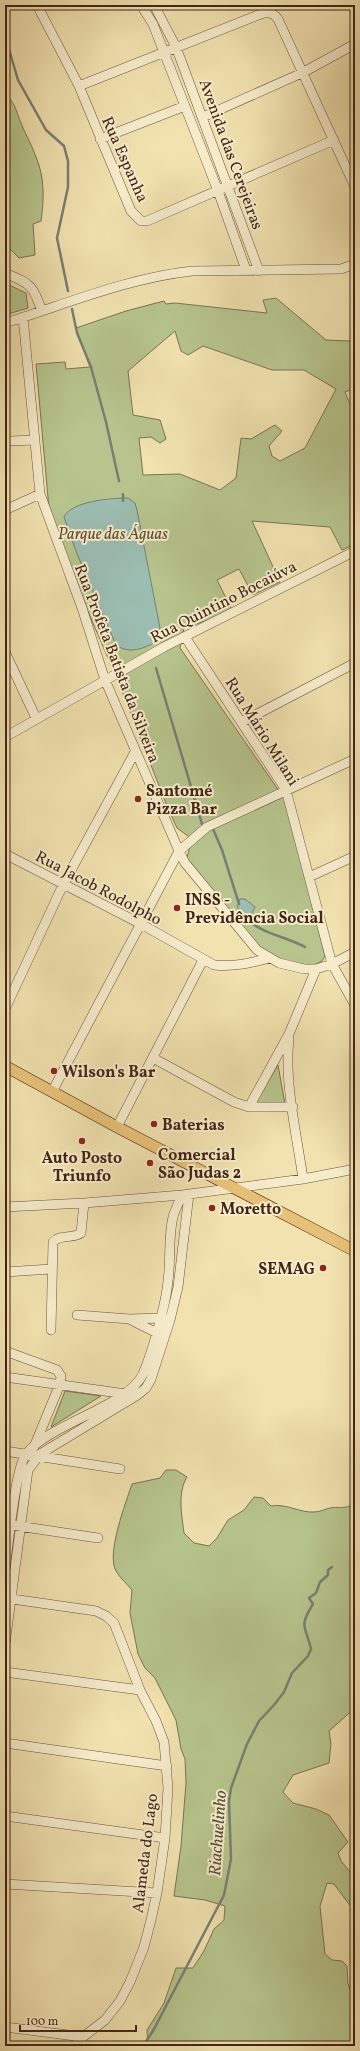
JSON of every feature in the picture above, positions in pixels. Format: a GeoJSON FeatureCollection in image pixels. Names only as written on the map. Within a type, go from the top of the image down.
{"type":"FeatureCollection","features":[{"type":"Feature","properties":{"kind":"main road"},"geometry":{"type":"LineString","coordinates":[[5,1066],[117,1127],[355,1251]]}},
{"type":"Feature","properties":{"kind":"street","name":"Rua Espanha"},"geometry":{"type":"LineString","coordinates":[[37,5],[79,86],[100,139],[132,211],[141,221],[146,221],[218,191],[334,140]]}},
{"type":"Feature","properties":{"kind":"street","name":"Avenida das Cerejeiras"},"geometry":{"type":"LineString","coordinates":[[141,5],[153,24],[218,191],[246,270]]}},
{"type":"Feature","properties":{"kind":"street","name":"Avenida das Cerejeiras"},"geometry":{"type":"LineString","coordinates":[[154,5],[176,47],[259,270]]}},
{"type":"Feature","properties":{"kind":"street"},"geometry":{"type":"LineString","coordinates":[[79,86],[269,12],[275,15],[278,19],[302,74],[354,183]]}},
{"type":"Feature","properties":{"kind":"street"},"geometry":{"type":"LineString","coordinates":[[203,117],[302,74],[355,44]]}},
{"type":"Feature","properties":{"kind":"street"},"geometry":{"type":"LineString","coordinates":[[100,139],[185,106]]}},
{"type":"Feature","properties":{"kind":"street"},"geometry":{"type":"LineString","coordinates":[[5,323],[170,273],[246,270],[341,269],[355,264]]}},
{"type":"Feature","properties":{"kind":"street"},"geometry":{"type":"LineString","coordinates":[[5,273],[28,283],[33,288],[42,311]]}},
{"type":"Feature","properties":{"kind":"street","name":"Rua Profeta Batista da Silveira"},"geometry":{"type":"LineString","coordinates":[[24,317],[40,494],[82,608],[106,680],[135,752],[179,851],[185,863],[257,950],[270,958],[290,966],[304,969],[316,969]]}},
{"type":"Feature","properties":{"kind":"street"},"geometry":{"type":"LineString","coordinates":[[5,439],[10,441],[35,440]]}},
{"type":"Feature","properties":{"kind":"street"},"geometry":{"type":"LineString","coordinates":[[5,510],[40,494]]}},
{"type":"Feature","properties":{"kind":"street","name":"Rua Quintino Bocaiúva"},"geometry":{"type":"LineString","coordinates":[[5,737],[36,718],[185,637],[354,555]]}},
{"type":"Feature","properties":{"kind":"street","name":"Rua Mário Milani"},"geometry":{"type":"LineString","coordinates":[[185,637],[286,790],[332,964],[355,1005]]}},
{"type":"Feature","properties":{"kind":"street"},"geometry":{"type":"LineString","coordinates":[[5,652],[36,718]]}},
{"type":"Feature","properties":{"kind":"street"},"geometry":{"type":"LineString","coordinates":[[242,722],[355,663]]}},
{"type":"Feature","properties":{"kind":"street"},"geometry":{"type":"LineString","coordinates":[[5,1009],[63,885],[135,752]]}},
{"type":"Feature","properties":{"kind":"street"},"geometry":{"type":"LineString","coordinates":[[52,1092],[179,851],[207,827],[355,759]]}},
{"type":"Feature","properties":{"kind":"street","name":"Rua Jacob Rodolpho"},"geometry":{"type":"LineString","coordinates":[[5,854],[141,924],[214,965],[227,966],[270,958]]}},
{"type":"Feature","properties":{"kind":"street"},"geometry":{"type":"LineString","coordinates":[[309,877],[355,856]]}},
{"type":"Feature","properties":{"kind":"street"},"geometry":{"type":"LineString","coordinates":[[249,1107],[289,1034],[316,969],[332,964],[355,952]]}},
{"type":"Feature","properties":{"kind":"street"},"geometry":{"type":"LineString","coordinates":[[117,1127],[203,960]]}},
{"type":"Feature","properties":{"kind":"street"},"geometry":{"type":"LineString","coordinates":[[289,1034],[286,1057],[303,1179]]}},
{"type":"Feature","properties":{"kind":"street"},"geometry":{"type":"LineString","coordinates":[[152,1058],[234,1102],[249,1107],[293,1107]]}},
{"type":"Feature","properties":{"kind":"street"},"geometry":{"type":"LineString","coordinates":[[5,1207],[84,1203],[186,1194],[303,1179],[355,1169]]}},
{"type":"Feature","properties":{"kind":"street"},"geometry":{"type":"LineString","coordinates":[[5,1570],[18,1477],[26,1454],[34,1446],[124,1393],[137,1384],[143,1374],[160,1318],[168,1282],[173,1218],[186,1194]]}},
{"type":"Feature","properties":{"kind":"street"},"geometry":{"type":"LineString","coordinates":[[5,1644],[12,1525],[28,1470],[38,1455],[136,1396],[146,1388],[151,1379],[165,1337],[178,1287],[186,1194]]}},
{"type":"Feature","properties":{"kind":"street"},"geometry":{"type":"LineString","coordinates":[[51,1330],[51,1269],[53,1242],[58,1238],[78,1236],[81,1233],[84,1203]]}},
{"type":"Feature","properties":{"kind":"street"},"geometry":{"type":"LineString","coordinates":[[5,1272],[51,1269]]}},
{"type":"Feature","properties":{"kind":"street"},"geometry":{"type":"LineString","coordinates":[[77,1315],[130,1319],[160,1318],[170,1320]]}},
{"type":"Feature","properties":{"kind":"street"},"geometry":{"type":"LineString","coordinates":[[130,1319],[165,1337]]}},
{"type":"Feature","properties":{"kind":"street"},"geometry":{"type":"LineString","coordinates":[[5,1351],[57,1370],[61,1376],[60,1384],[34,1446],[38,1455]]}},
{"type":"Feature","properties":{"kind":"street"},"geometry":{"type":"LineString","coordinates":[[5,1377],[124,1393],[136,1396]]}},
{"type":"Feature","properties":{"kind":"street"},"geometry":{"type":"LineString","coordinates":[[5,1451],[120,1469]]}},
{"type":"Feature","properties":{"kind":"street"},"geometry":{"type":"LineString","coordinates":[[12,1525],[98,1538]]}},
{"type":"Feature","properties":{"kind":"street","name":"Alameda do Lago"},"geometry":{"type":"LineString","coordinates":[[8,1599],[96,1611],[106,1616],[114,1623],[140,1690],[156,1721],[164,1742],[168,1788],[165,1838],[157,1894],[144,1947],[120,2001],[105,2020],[83,2037],[75,2046]]}},
{"type":"Feature","properties":{"kind":"street"},"geometry":{"type":"LineString","coordinates":[[5,1672],[140,1690]]}},
{"type":"Feature","properties":{"kind":"street"},"geometry":{"type":"LineString","coordinates":[[5,1743],[167,1766]]}},
{"type":"Feature","properties":{"kind":"street"},"geometry":{"type":"LineString","coordinates":[[5,1816],[165,1838]]}},
{"type":"Feature","properties":{"kind":"street"},"geometry":{"type":"LineString","coordinates":[[5,1884],[157,1894]]}},
{"type":"Feature","properties":{"kind":"street"},"geometry":{"type":"LineString","coordinates":[[5,2027],[83,2037]]}},
{"type":"Feature","properties":{"kind":"green space"},"geometry":{"type":"Polygon","coordinates":[[[5,94],[15,107],[39,165],[42,181],[43,205],[41,221],[33,224],[35,255],[19,258],[11,250],[5,251],[5,94]]]}},
{"type":"Feature","properties":{"kind":"green space"},"geometry":{"type":"Polygon","coordinates":[[[5,283],[26,293],[28,308],[5,315],[5,283]]]}},
{"type":"Feature","properties":{"kind":"green space","name":"Parque das Águas"},"geometry":{"type":"Polygon","coordinates":[[[276,298],[326,340],[355,340],[355,388],[345,392],[352,408],[354,418],[351,435],[355,444],[355,544],[342,550],[330,527],[252,521],[280,582],[253,595],[239,569],[217,580],[233,612],[184,628],[180,648],[286,801],[325,956],[322,961],[312,966],[285,961],[257,950],[186,861],[192,839],[177,828],[167,806],[120,686],[86,607],[49,509],[36,364],[65,362],[66,369],[90,367],[76,328],[126,311],[164,301],[166,304],[175,303],[267,313],[263,300],[276,298]],[[175,331],[128,371],[133,415],[160,420],[166,439],[160,443],[151,437],[139,438],[143,475],[180,474],[220,490],[236,478],[241,438],[251,439],[275,425],[282,431],[269,446],[272,456],[280,461],[305,448],[336,389],[304,370],[272,370],[203,346],[188,355],[181,351],[175,331]]]}},
{"type":"Feature","properties":{"kind":"green space"},"geometry":{"type":"Polygon","coordinates":[[[278,1065],[285,1104],[254,1105],[278,1065]]]}},
{"type":"Feature","properties":{"kind":"green space"},"geometry":{"type":"Polygon","coordinates":[[[65,1391],[101,1396],[51,1427],[65,1391]]]}},
{"type":"Feature","properties":{"kind":"green space"},"geometry":{"type":"Polygon","coordinates":[[[166,1470],[176,1470],[187,1477],[181,1497],[181,1512],[184,1533],[194,1543],[209,1546],[217,1538],[228,1520],[244,1510],[254,1497],[263,1498],[271,1506],[277,1505],[309,1512],[318,1512],[328,1508],[347,1507],[350,1506],[355,1500],[355,1708],[329,1731],[331,1744],[329,1763],[293,1775],[283,1792],[293,1803],[316,1809],[329,1815],[348,1842],[338,1853],[341,1861],[355,1878],[355,1912],[334,1884],[327,1883],[320,1906],[325,1954],[332,1960],[342,1961],[347,1966],[348,1984],[355,2001],[355,2040],[349,2046],[148,2046],[147,2030],[164,2003],[176,1968],[193,1968],[204,1951],[214,1929],[224,1920],[225,1906],[205,1900],[174,1896],[181,1846],[186,1783],[185,1759],[181,1749],[176,1720],[155,1678],[145,1668],[138,1654],[130,1613],[132,1590],[116,1571],[114,1563],[113,1553],[115,1541],[132,1484],[160,1478],[166,1470]]]}},
{"type":"Feature","properties":{"kind":"water"},"geometry":{"type":"Polygon","coordinates":[[[128,498],[135,503],[137,510],[160,628],[157,642],[136,650],[126,650],[116,645],[77,554],[64,517],[75,507],[83,504],[103,500],[128,498]]]}},
{"type":"Feature","properties":{"kind":"water"},"geometry":{"type":"Polygon","coordinates":[[[240,899],[245,899],[255,907],[248,921],[237,907],[240,899]]]}},
{"type":"Feature","properties":{"kind":"waterway"},"geometry":{"type":"LineString","coordinates":[[5,36],[18,80],[46,130],[64,146],[68,161],[68,187],[57,238],[68,291]]}},
{"type":"Feature","properties":{"kind":"waterway"},"geometry":{"type":"LineString","coordinates":[[72,309],[77,333],[91,367],[106,422],[119,481]]}},
{"type":"Feature","properties":{"kind":"waterway"},"geometry":{"type":"LineString","coordinates":[[123,494],[123,501]]}},
{"type":"Feature","properties":{"kind":"waterway"},"geometry":{"type":"LineString","coordinates":[[156,668],[202,824]]}},
{"type":"Feature","properties":{"kind":"waterway"},"geometry":{"type":"LineString","coordinates":[[213,829],[222,850],[239,904]]}},
{"type":"Feature","properties":{"kind":"waterway"},"geometry":{"type":"LineString","coordinates":[[247,919],[260,929],[305,947]]}},
{"type":"Feature","properties":{"kind":"waterway","name":"Riachuelinho"},"geometry":{"type":"LineString","coordinates":[[143,2046],[153,2031],[224,1895],[231,1859],[229,1801],[231,1788],[247,1744],[259,1721],[284,1692],[292,1673],[308,1656],[311,1649],[304,1623],[313,1604],[309,1598],[316,1593],[320,1582],[328,1575],[328,1570],[332,1567]]}},
{"type":"Feature","properties":{"kind":"place","name":"Santomé Pizza Bar"},"geometry":{"type":"Point","coordinates":[138,799]}},
{"type":"Feature","properties":{"kind":"place","name":"INSS - Previdência Social"},"geometry":{"type":"Point","coordinates":[177,908]}},
{"type":"Feature","properties":{"kind":"place","name":"Wilson's Bar"},"geometry":{"type":"Point","coordinates":[54,1071]}},
{"type":"Feature","properties":{"kind":"place","name":"Baterias"},"geometry":{"type":"Point","coordinates":[154,1124]}},
{"type":"Feature","properties":{"kind":"place","name":"Auto Posto Triunfo"},"geometry":{"type":"Point","coordinates":[82,1141]}},
{"type":"Feature","properties":{"kind":"place","name":"Comercial São Judas 2"},"geometry":{"type":"Point","coordinates":[150,1163]}},
{"type":"Feature","properties":{"kind":"place","name":"Moretto"},"geometry":{"type":"Point","coordinates":[212,1208]}},
{"type":"Feature","properties":{"kind":"place","name":"SEMAG"},"geometry":{"type":"Point","coordinates":[323,1268]}}]}
